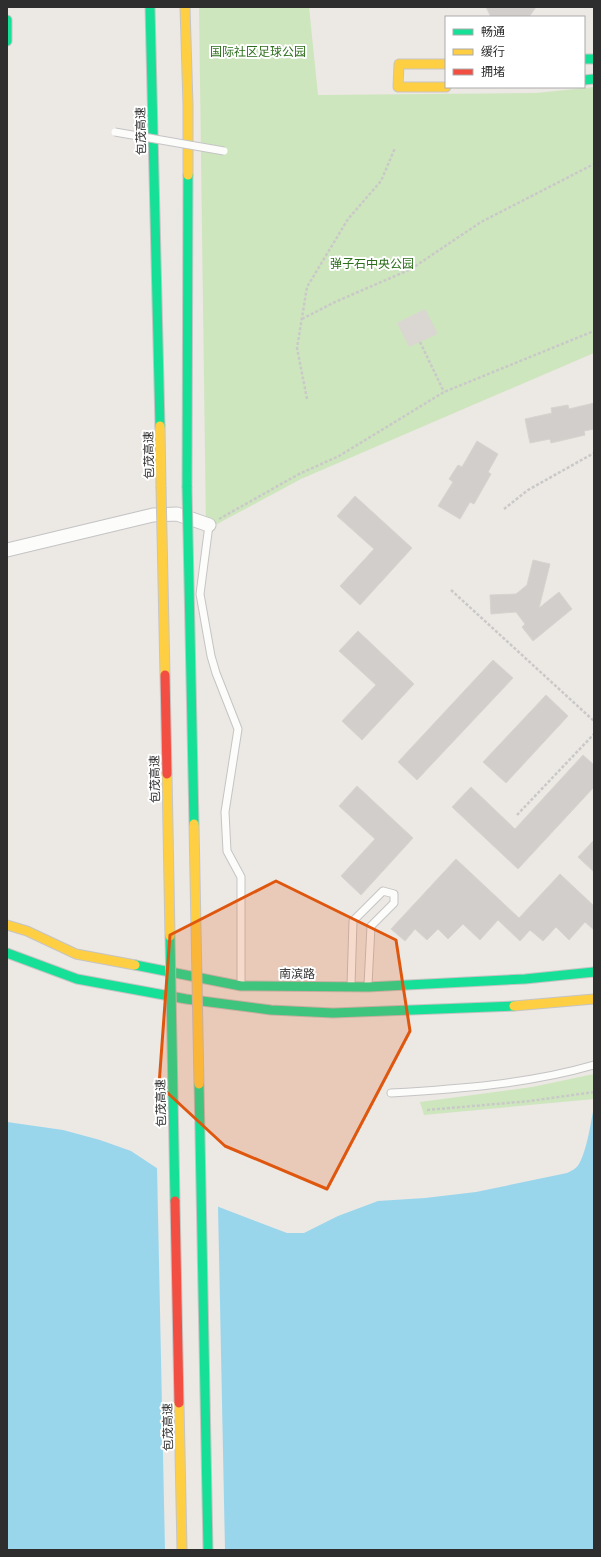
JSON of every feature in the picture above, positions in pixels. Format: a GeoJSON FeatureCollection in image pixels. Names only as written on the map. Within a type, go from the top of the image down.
{"type":"FeatureCollection","features":[{"type":"Feature","properties":{"kind":"main road","name":"包茂高速"},"geometry":{"type":"LineString","coordinates":[[150,7],[162,487],[182,1550]]}},
{"type":"Feature","properties":{"kind":"main road"},"geometry":{"type":"LineString","coordinates":[[185,7],[188,105],[187,487],[208,1550]]}},
{"type":"Feature","properties":{"kind":"main road"},"geometry":{"type":"LineString","coordinates":[[7,20],[7,41]]}},
{"type":"Feature","properties":{"kind":"main road"},"geometry":{"type":"LineString","coordinates":[[445,64],[399,64],[398,87],[445,86]]}},
{"type":"Feature","properties":{"kind":"main road","name":"南滨路"},"geometry":{"type":"LineString","coordinates":[[7,925],[27,931],[76,954],[241,986],[368,987],[525,979],[594,972]]}},
{"type":"Feature","properties":{"kind":"main road"},"geometry":{"type":"LineString","coordinates":[[7,953],[77,980],[186,999],[264,1009],[333,1013],[527,1005],[594,999]]}},
{"type":"Feature","properties":{"kind":"street"},"geometry":{"type":"LineString","coordinates":[[7,550],[153,515],[178,514],[208,525]]}},
{"type":"Feature","properties":{"kind":"lane"},"geometry":{"type":"LineString","coordinates":[[115,132],[224,151]]}},
{"type":"Feature","properties":{"kind":"lane"},"geometry":{"type":"LineString","coordinates":[[208,525],[200,594],[211,656],[216,673],[238,729],[225,812],[227,851],[241,877],[241,986]]}},
{"type":"Feature","properties":{"kind":"lane"},"geometry":{"type":"LineString","coordinates":[[351,987],[353,921],[383,891],[394,894],[394,903],[371,926],[368,987]]}},
{"type":"Feature","properties":{"kind":"lane"},"geometry":{"type":"LineString","coordinates":[[391,1093],[456,1090],[500,1084],[594,1066]]}},
{"type":"Feature","properties":{"kind":"path"},"geometry":{"type":"LineString","coordinates":[[307,399],[297,348],[307,288],[348,219],[381,181],[395,148]]}},
{"type":"Feature","properties":{"kind":"path"},"geometry":{"type":"LineString","coordinates":[[302,319],[333,303],[411,268],[481,222],[594,164]]}},
{"type":"Feature","properties":{"kind":"path"},"geometry":{"type":"LineString","coordinates":[[208,525],[300,474],[339,456],[444,392],[594,331]]}},
{"type":"Feature","properties":{"kind":"path"},"geometry":{"type":"LineString","coordinates":[[420,342],[444,392]]}},
{"type":"Feature","properties":{"kind":"path"},"geometry":{"type":"LineString","coordinates":[[504,509],[528,490],[594,453]]}},
{"type":"Feature","properties":{"kind":"path"},"geometry":{"type":"LineString","coordinates":[[451,590],[594,721]]}},
{"type":"Feature","properties":{"kind":"path"},"geometry":{"type":"LineString","coordinates":[[516,816],[594,734]]}},
{"type":"Feature","properties":{"kind":"path"},"geometry":{"type":"LineString","coordinates":[[427,1110],[530,1101],[594,1092]]}},
{"type":"Feature","properties":{"kind":"highlighted area"},"geometry":{"type":"Polygon","coordinates":[[[276,881],[396,940],[410,1031],[327,1189],[225,1146],[159,1085],[170,935],[276,881]]]}},
{"type":"Feature","properties":{"kind":"green space","name":"弹子石中央公园"},"geometry":{"type":"Polygon","coordinates":[[[199,7],[309,7],[318,95],[536,93],[594,87],[594,353],[301,479],[206,530],[199,7]]]}},
{"type":"Feature","properties":{"kind":"green space"},"geometry":{"type":"Polygon","coordinates":[[[594,1074],[594,1099],[424,1115],[420,1102],[532,1087],[594,1074]]]}},
{"type":"Feature","properties":{"kind":"shaded area"},"geometry":{"type":"Polygon","coordinates":[[[425,309],[438,334],[409,347],[397,323],[425,309]]]}},
{"type":"Feature","properties":{"kind":"water"},"geometry":{"type":"Polygon","coordinates":[[[594,1106],[594,1550],[7,1550],[7,1122],[63,1130],[100,1140],[131,1151],[211,1204],[287,1233],[304,1233],[338,1216],[378,1201],[425,1198],[476,1192],[567,1173],[579,1164],[582,1158],[594,1106]]]}},
{"type":"Feature","properties":{"kind":"pier"},"geometry":{"type":"Polygon","coordinates":[[[157,1166],[218,1205],[225,1550],[165,1550],[157,1166]]]}},
{"type":"Feature","properties":{"kind":"building"},"geometry":{"type":"Polygon","coordinates":[[[486,7],[536,7],[530,16],[490,16],[486,7]]]}},
{"type":"Feature","properties":{"kind":"building"},"geometry":{"type":"Polygon","coordinates":[[[594,403],[594,429],[584,431],[585,435],[551,443],[550,439],[530,443],[525,419],[552,413],[551,408],[568,405],[569,409],[594,403]]]}},
{"type":"Feature","properties":{"kind":"building"},"geometry":{"type":"Polygon","coordinates":[[[477,441],[498,454],[488,472],[491,474],[474,504],[470,502],[460,519],[438,506],[453,482],[449,479],[458,465],[462,467],[477,441]]]}},
{"type":"Feature","properties":{"kind":"building"},"geometry":{"type":"Polygon","coordinates":[[[355,496],[412,548],[360,605],[340,586],[374,549],[337,516],[355,496]]]}},
{"type":"Feature","properties":{"kind":"building"},"geometry":{"type":"Polygon","coordinates":[[[533,560],[550,564],[539,608],[559,592],[572,609],[533,641],[522,627],[525,624],[516,612],[491,614],[490,595],[516,594],[527,585],[533,560]]]}},
{"type":"Feature","properties":{"kind":"building"},"geometry":{"type":"Polygon","coordinates":[[[358,631],[414,684],[362,740],[342,721],[376,685],[339,651],[358,631]]]}},
{"type":"Feature","properties":{"kind":"building"},"geometry":{"type":"Polygon","coordinates":[[[493,660],[513,678],[417,780],[398,762],[493,660]]]}},
{"type":"Feature","properties":{"kind":"building"},"geometry":{"type":"Polygon","coordinates":[[[546,695],[568,716],[506,783],[483,762],[546,695]]]}},
{"type":"Feature","properties":{"kind":"building"},"geometry":{"type":"Polygon","coordinates":[[[583,755],[594,765],[594,787],[518,869],[452,807],[471,787],[515,829],[583,755]]]}},
{"type":"Feature","properties":{"kind":"building"},"geometry":{"type":"Polygon","coordinates":[[[357,786],[413,838],[361,895],[341,876],[375,839],[339,806],[357,786]]]}},
{"type":"Feature","properties":{"kind":"building"},"geometry":{"type":"Polygon","coordinates":[[[594,840],[594,872],[578,857],[594,840]]]}},
{"type":"Feature","properties":{"kind":"building"},"geometry":{"type":"Polygon","coordinates":[[[456,859],[519,918],[560,874],[594,906],[594,930],[585,922],[569,940],[556,927],[543,941],[530,930],[520,941],[498,920],[480,940],[463,924],[448,939],[438,929],[427,940],[415,929],[405,941],[391,929],[456,859]]]}},
{"type":"Feature","properties":{"kind":"traffic: fast"},"geometry":{"type":"LineString","coordinates":[[150,7],[160,426]]}},
{"type":"Feature","properties":{"kind":"traffic: fast"},"geometry":{"type":"LineString","coordinates":[[7,20],[7,41]]}},
{"type":"Feature","properties":{"kind":"traffic: fast"},"geometry":{"type":"LineString","coordinates":[[585,59],[594,59]]}},
{"type":"Feature","properties":{"kind":"traffic: fast"},"geometry":{"type":"LineString","coordinates":[[585,80],[594,79]]}},
{"type":"Feature","properties":{"kind":"traffic: fast"},"geometry":{"type":"LineString","coordinates":[[187,487],[188,175]]}},
{"type":"Feature","properties":{"kind":"traffic: fast"},"geometry":{"type":"LineString","coordinates":[[187,487],[194,824]]}},
{"type":"Feature","properties":{"kind":"traffic: fast"},"geometry":{"type":"LineString","coordinates":[[170,936],[175,1201]]}},
{"type":"Feature","properties":{"kind":"traffic: fast"},"geometry":{"type":"LineString","coordinates":[[7,953],[77,979],[186,999],[271,1010],[333,1013],[514,1006]]}},
{"type":"Feature","properties":{"kind":"traffic: fast"},"geometry":{"type":"LineString","coordinates":[[135,965],[241,986],[368,987],[525,979],[594,972]]}},
{"type":"Feature","properties":{"kind":"traffic: fast"},"geometry":{"type":"LineString","coordinates":[[199,1084],[208,1550]]}},
{"type":"Feature","properties":{"kind":"traffic: slow"},"geometry":{"type":"LineString","coordinates":[[185,7],[188,105],[188,175]]}},
{"type":"Feature","properties":{"kind":"traffic: slow"},"geometry":{"type":"LineString","coordinates":[[445,64],[399,64],[398,87],[445,87]]}},
{"type":"Feature","properties":{"kind":"traffic: slow"},"geometry":{"type":"LineString","coordinates":[[160,426],[161,487]]}},
{"type":"Feature","properties":{"kind":"traffic: slow"},"geometry":{"type":"LineString","coordinates":[[161,487],[165,675]]}},
{"type":"Feature","properties":{"kind":"traffic: slow"},"geometry":{"type":"LineString","coordinates":[[167,774],[170,936]]}},
{"type":"Feature","properties":{"kind":"traffic: slow"},"geometry":{"type":"LineString","coordinates":[[194,824],[199,1084]]}},
{"type":"Feature","properties":{"kind":"traffic: slow"},"geometry":{"type":"LineString","coordinates":[[7,925],[27,931],[76,954],[135,965]]}},
{"type":"Feature","properties":{"kind":"traffic: slow"},"geometry":{"type":"LineString","coordinates":[[514,1006],[594,999]]}},
{"type":"Feature","properties":{"kind":"traffic: slow"},"geometry":{"type":"LineString","coordinates":[[179,1403],[182,1550]]}},
{"type":"Feature","properties":{"kind":"traffic: jam"},"geometry":{"type":"LineString","coordinates":[[165,675],[167,774]]}},
{"type":"Feature","properties":{"kind":"traffic: jam"},"geometry":{"type":"LineString","coordinates":[[175,1201],[179,1403]]}},
{"type":"Feature","properties":{"kind":"park label","name":"国际社区足球公园"},"geometry":{"type":"Point","coordinates":[258,52]}}]}
